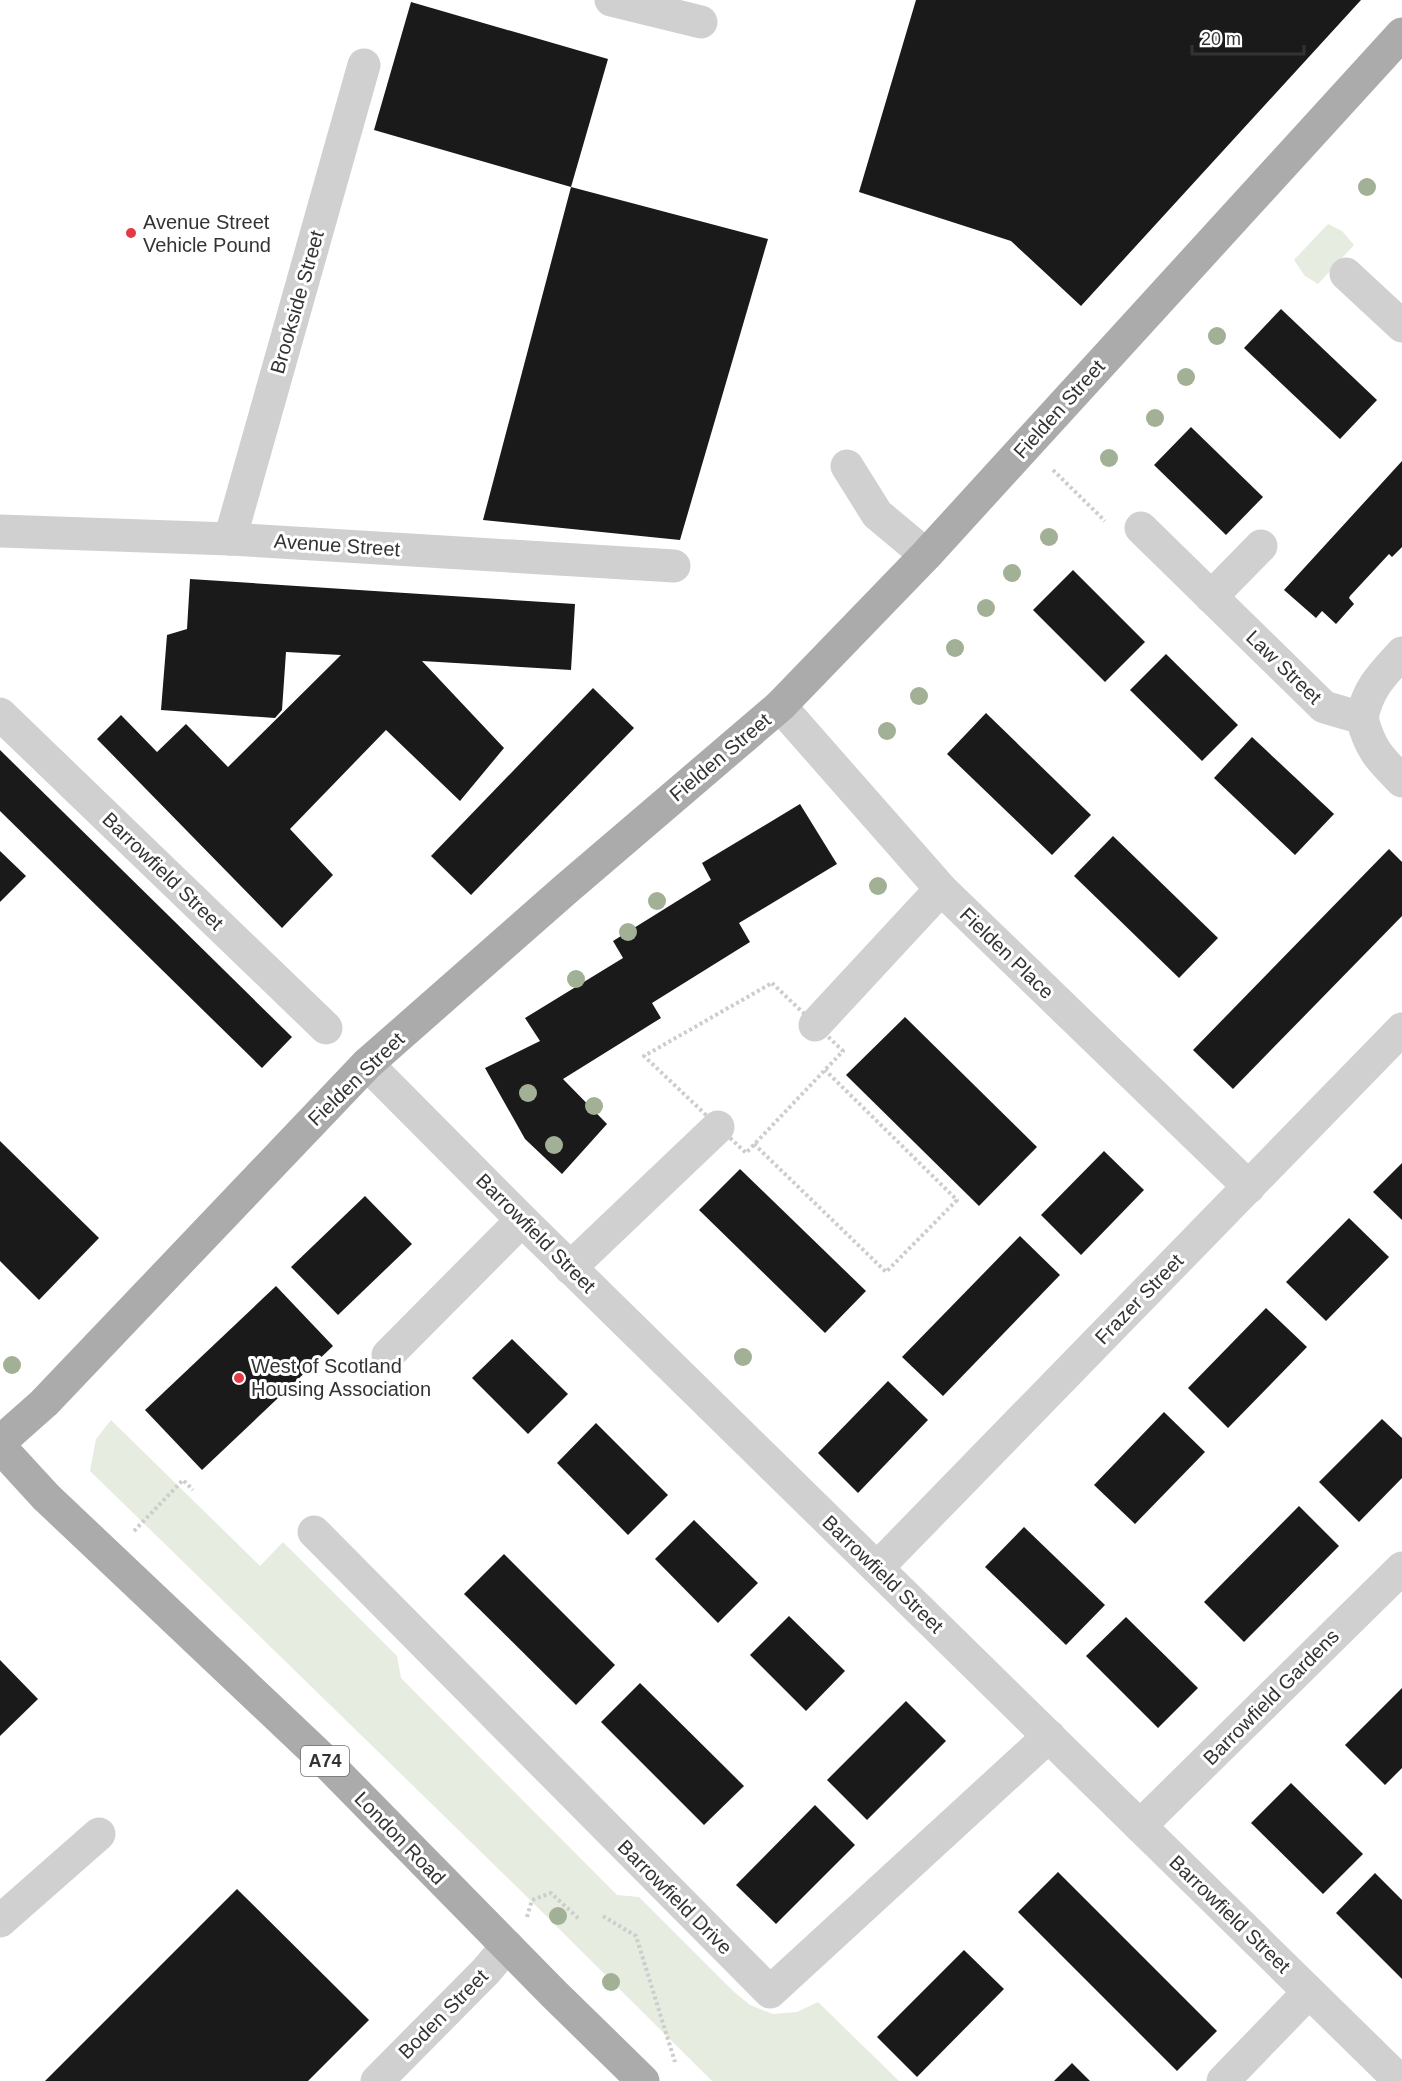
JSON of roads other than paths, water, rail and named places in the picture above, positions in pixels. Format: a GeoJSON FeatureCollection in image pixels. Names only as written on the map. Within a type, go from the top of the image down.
{"type":"FeatureCollection","features":[{"type":"Feature","properties":{"kind":"main road","name":"Fielden Street"},"geometry":{"type":"LineString","coordinates":[[0,1442],[44,1403],[367,1065],[566,889],[780,706],[926,555],[1402,33]]}},
{"type":"Feature","properties":{"kind":"main road","name":"London Road"},"geometry":{"type":"LineString","coordinates":[[0,1447],[62,1512],[326,1762],[517,1934],[554,1994],[644,2081]]}},
{"type":"Feature","properties":{"kind":"street"},"geometry":{"type":"LineString","coordinates":[[611,0],[701,22]]}},
{"type":"Feature","properties":{"kind":"street","name":"Brookside Street"},"geometry":{"type":"LineString","coordinates":[[230,539],[364,64]]}},
{"type":"Feature","properties":{"kind":"street"},"geometry":{"type":"LineString","coordinates":[[1346,274],[1402,326]]}},
{"type":"Feature","properties":{"kind":"street"},"geometry":{"type":"LineString","coordinates":[[848,466],[877,514],[926,555]]}},
{"type":"Feature","properties":{"kind":"street","name":"Law Street"},"geometry":{"type":"LineString","coordinates":[[1141,528],[1324,707],[1362,718]]}},
{"type":"Feature","properties":{"kind":"street","name":"Avenue Street"},"geometry":{"type":"LineString","coordinates":[[0,531],[230,539],[674,566]]}},
{"type":"Feature","properties":{"kind":"street"},"geometry":{"type":"LineString","coordinates":[[1211,597],[1261,546]]}},
{"type":"Feature","properties":{"kind":"street"},"geometry":{"type":"LineString","coordinates":[[1402,653],[1376,682],[1366,701],[1362,718],[1368,740],[1380,759],[1402,781]]}},
{"type":"Feature","properties":{"kind":"street","name":"Fielden Place"},"geometry":{"type":"LineString","coordinates":[[780,706],[941,890],[1249,1186]]}},
{"type":"Feature","properties":{"kind":"street","name":"Barrowfield Street"},"geometry":{"type":"LineString","coordinates":[[0,714],[326,1028]]}},
{"type":"Feature","properties":{"kind":"street"},"geometry":{"type":"LineString","coordinates":[[815,1025],[941,890]]}},
{"type":"Feature","properties":{"kind":"street","name":"Frazer Street"},"geometry":{"type":"LineString","coordinates":[[877,1568],[1402,1029]]}},
{"type":"Feature","properties":{"kind":"street","name":"Barrowfield Street"},"geometry":{"type":"LineString","coordinates":[[367,1065],[570,1268],[1400,2081]]}},
{"type":"Feature","properties":{"kind":"street"},"geometry":{"type":"LineString","coordinates":[[570,1268],[718,1127]]}},
{"type":"Feature","properties":{"kind":"street"},"geometry":{"type":"LineString","coordinates":[[388,1355],[522,1220]]}},
{"type":"Feature","properties":{"kind":"street","name":"Barrowfield Drive"},"geometry":{"type":"LineString","coordinates":[[314,1532],[770,1992],[1049,1736]]}},
{"type":"Feature","properties":{"kind":"street","name":"Barrowfield Gardens"},"geometry":{"type":"LineString","coordinates":[[1140,1826],[1402,1568]]}},
{"type":"Feature","properties":{"kind":"street"},"geometry":{"type":"LineString","coordinates":[[0,1921],[99,1834]]}},
{"type":"Feature","properties":{"kind":"street","name":"Boden Street"},"geometry":{"type":"LineString","coordinates":[[377,2081],[486,1971],[517,1934]]}},
{"type":"Feature","properties":{"kind":"street"},"geometry":{"type":"LineString","coordinates":[[1223,2081],[1310,1992]]}},
{"type":"Feature","properties":{"kind":"place","name":"Avenue Street Vehicle Pound"},"geometry":{"type":"Point","coordinates":[131,233]}},
{"type":"Feature","properties":{"kind":"place","name":"West of Scotland Housing Association"},"geometry":{"type":"Point","coordinates":[239,1378]}}]}
